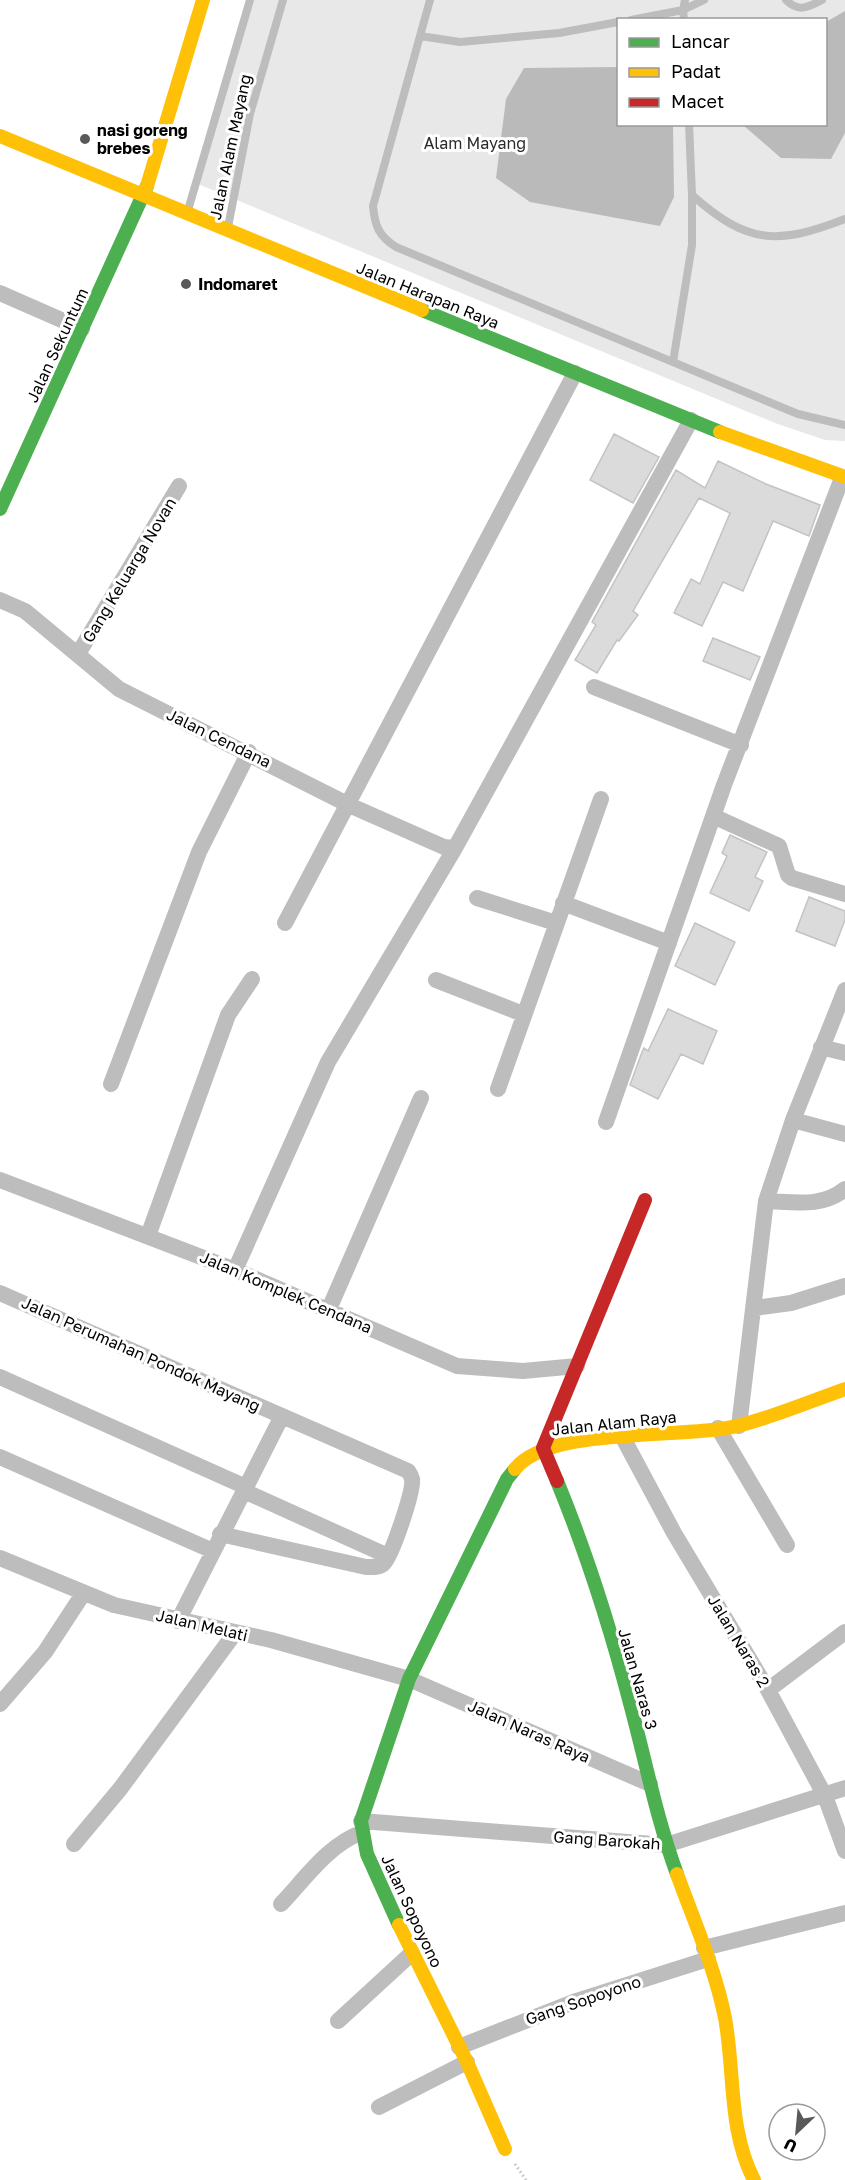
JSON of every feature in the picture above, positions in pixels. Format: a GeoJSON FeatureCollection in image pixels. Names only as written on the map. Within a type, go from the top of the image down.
{"type":"FeatureCollection","features":[{"type":"Feature","properties":{"kind":"street","name":"Jalan Sekuntum"},"geometry":{"type":"LineString","coordinates":[[0,509],[144,195],[203,0]]}},
{"type":"Feature","properties":{"kind":"street","name":"Jalan Harapan Raya"},"geometry":{"type":"LineString","coordinates":[[0,136],[760,449],[844,478]]}},
{"type":"Feature","properties":{"kind":"street"},"geometry":{"type":"LineString","coordinates":[[0,292],[82,329]]}},
{"type":"Feature","properties":{"kind":"street"},"geometry":{"type":"LineString","coordinates":[[285,923],[350,805],[575,373]]}},
{"type":"Feature","properties":{"kind":"street"},"geometry":{"type":"LineString","coordinates":[[235,1270],[328,1062],[455,848],[691,420]]}},
{"type":"Feature","properties":{"kind":"street"},"geometry":{"type":"LineString","coordinates":[[606,1122],[713,816],[844,478]]}},
{"type":"Feature","properties":{"kind":"street","name":"Gang Keluarga Novan"},"geometry":{"type":"LineString","coordinates":[[78,654],[179,486]]}},
{"type":"Feature","properties":{"kind":"street","name":"Jalan Cendana"},"geometry":{"type":"LineString","coordinates":[[0,600],[25,611],[119,689],[249,752],[350,805],[444,847],[455,848]]}},
{"type":"Feature","properties":{"kind":"street"},"geometry":{"type":"LineString","coordinates":[[594,687],[741,745]]}},
{"type":"Feature","properties":{"kind":"street"},"geometry":{"type":"LineString","coordinates":[[111,1084],[199,852],[249,752]]}},
{"type":"Feature","properties":{"kind":"street"},"geometry":{"type":"LineString","coordinates":[[498,1089],[601,799]]}},
{"type":"Feature","properties":{"kind":"street"},"geometry":{"type":"LineString","coordinates":[[713,816],[779,846],[788,874],[792,878],[845,894]]}},
{"type":"Feature","properties":{"kind":"street"},"geometry":{"type":"LineString","coordinates":[[477,898],[556,923]]}},
{"type":"Feature","properties":{"kind":"street"},"geometry":{"type":"LineString","coordinates":[[563,903],[669,943]]}},
{"type":"Feature","properties":{"kind":"street"},"geometry":{"type":"LineString","coordinates":[[148,1236],[228,1015],[252,979]]}},
{"type":"Feature","properties":{"kind":"street"},"geometry":{"type":"LineString","coordinates":[[436,980],[523,1014]]}},
{"type":"Feature","properties":{"kind":"street"},"geometry":{"type":"LineString","coordinates":[[739,1426],[755,1308],[766,1201],[793,1120],[845,990]]}},
{"type":"Feature","properties":{"kind":"street"},"geometry":{"type":"LineString","coordinates":[[821,1047],[845,1053]]}},
{"type":"Feature","properties":{"kind":"street"},"geometry":{"type":"LineString","coordinates":[[329,1309],[421,1098]]}},
{"type":"Feature","properties":{"kind":"street"},"geometry":{"type":"LineString","coordinates":[[793,1120],[845,1134]]}},
{"type":"Feature","properties":{"kind":"street","name":"Jalan Komplek Cendana"},"geometry":{"type":"LineString","coordinates":[[0,1180],[235,1270],[457,1366],[523,1371],[577,1366]]}},
{"type":"Feature","properties":{"kind":"street"},"geometry":{"type":"LineString","coordinates":[[766,1201],[819,1203],[837,1196],[845,1189]]}},
{"type":"Feature","properties":{"kind":"street"},"geometry":{"type":"LineString","coordinates":[[543,1448],[645,1200]]}},
{"type":"Feature","properties":{"kind":"street"},"geometry":{"type":"LineString","coordinates":[[755,1308],[791,1302],[845,1286]]}},
{"type":"Feature","properties":{"kind":"street","name":"Jalan Perumahan Pondok Mayang"},"geometry":{"type":"LineString","coordinates":[[0,1293],[408,1471],[412,1480],[411,1488],[388,1556]]}},
{"type":"Feature","properties":{"kind":"street"},"geometry":{"type":"LineString","coordinates":[[0,1377],[388,1556],[378,1567],[366,1567],[220,1534]]}},
{"type":"Feature","properties":{"kind":"street","name":"Jalan Alam Raya"},"geometry":{"type":"LineString","coordinates":[[409,1679],[507,1479],[519,1464],[543,1448],[622,1436],[739,1426],[845,1389]]}},
{"type":"Feature","properties":{"kind":"street","name":"Jalan Perumahan Pondok Mayang"},"geometry":{"type":"LineString","coordinates":[[178,1621],[220,1534],[282,1416]]}},
{"type":"Feature","properties":{"kind":"street"},"geometry":{"type":"LineString","coordinates":[[717,1428],[787,1545]]}},
{"type":"Feature","properties":{"kind":"street","name":"Jalan Naras 2"},"geometry":{"type":"LineString","coordinates":[[622,1436],[674,1533],[768,1689],[825,1796],[845,1851]]}},
{"type":"Feature","properties":{"kind":"street","name":"Jalan Naras 3"},"geometry":{"type":"LineString","coordinates":[[543,1448],[580,1538],[631,1705],[666,1845],[706,1954],[725,2020],[731,2084],[742,2157],[754,2180]]}},
{"type":"Feature","properties":{"kind":"street"},"geometry":{"type":"LineString","coordinates":[[0,1457],[213,1551]]}},
{"type":"Feature","properties":{"kind":"street","name":"Jalan Melati"},"geometry":{"type":"LineString","coordinates":[[0,1558],[114,1605],[235,1633],[409,1679]]}},
{"type":"Feature","properties":{"kind":"street"},"geometry":{"type":"LineString","coordinates":[[0,1704],[45,1652],[83,1594]]}},
{"type":"Feature","properties":{"kind":"street"},"geometry":{"type":"LineString","coordinates":[[768,1689],[845,1632]]}},
{"type":"Feature","properties":{"kind":"street"},"geometry":{"type":"LineString","coordinates":[[74,1844],[120,1790],[235,1633]]}},
{"type":"Feature","properties":{"kind":"street"},"geometry":{"type":"LineString","coordinates":[[280,1904],[331,1852],[361,1827],[409,1679]]}},
{"type":"Feature","properties":{"kind":"street","name":"Jalan Naras Raya"},"geometry":{"type":"LineString","coordinates":[[409,1679],[650,1784]]}},
{"type":"Feature","properties":{"kind":"street","name":"Gang Barokah"},"geometry":{"type":"LineString","coordinates":[[361,1827],[666,1845],[845,1788]]}},
{"type":"Feature","properties":{"kind":"street","name":"Jalan Sopoyono"},"geometry":{"type":"LineString","coordinates":[[361,1827],[368,1854],[412,1953],[467,2062],[505,2149]]}},
{"type":"Feature","properties":{"kind":"street","name":"Gang Sopoyono"},"geometry":{"type":"LineString","coordinates":[[459,2047],[576,2001],[706,1954],[845,1913]]}},
{"type":"Feature","properties":{"kind":"street"},"geometry":{"type":"LineString","coordinates":[[338,2021],[412,1953]]}},
{"type":"Feature","properties":{"kind":"street"},"geometry":{"type":"LineString","coordinates":[[379,2107],[467,2062]]}},
{"type":"Feature","properties":{"kind":"lane"},"geometry":{"type":"LineString","coordinates":[[187,213],[250,0]]}},
{"type":"Feature","properties":{"kind":"lane","name":"Jalan Alam Mayang"},"geometry":{"type":"LineString","coordinates":[[228,231],[250,114],[283,0]]}},
{"type":"Feature","properties":{"kind":"lane"},"geometry":{"type":"LineString","coordinates":[[430,0],[374,206],[374,223],[381,237],[396,247],[798,414],[845,425]]}},
{"type":"Feature","properties":{"kind":"lane"},"geometry":{"type":"LineString","coordinates":[[683,15],[686,0]]}},
{"type":"Feature","properties":{"kind":"lane"},"geometry":{"type":"LineString","coordinates":[[652,18],[683,15],[704,0]]}},
{"type":"Feature","properties":{"kind":"lane"},"geometry":{"type":"LineString","coordinates":[[786,0],[797,8],[804,9],[822,0]]}},
{"type":"Feature","properties":{"kind":"lane"},"geometry":{"type":"LineString","coordinates":[[420,36],[460,42],[559,33],[617,22]]}},
{"type":"Feature","properties":{"kind":"lane"},"geometry":{"type":"LineString","coordinates":[[672,362],[692,245],[689,126]]}},
{"type":"Feature","properties":{"kind":"lane"},"geometry":{"type":"LineString","coordinates":[[692,195],[712,213],[738,228],[762,236],[786,238],[845,219]]}},
{"type":"Feature","properties":{"kind":"green space","name":"Alam Mayang"},"geometry":{"type":"Polygon","coordinates":[[[248,0],[845,0],[845,441],[825,440],[775,423],[198,184],[248,0]]]}},
{"type":"Feature","properties":{"kind":"shaded area"},"geometry":{"type":"Polygon","coordinates":[[[845,11],[845,133],[831,159],[781,158],[744,126],[827,126],[827,21],[845,11]]]}},
{"type":"Feature","properties":{"kind":"shaded area"},"geometry":{"type":"Polygon","coordinates":[[[617,67],[617,126],[673,126],[674,197],[660,226],[530,202],[496,178],[506,99],[524,68],[617,67]]]}},
{"type":"Feature","properties":{"kind":"building"},"geometry":{"type":"Polygon","coordinates":[[[614,434],[659,457],[633,503],[590,480],[614,434]]]}},
{"type":"Feature","properties":{"kind":"building"},"geometry":{"type":"Polygon","coordinates":[[[718,461],[766,484],[820,505],[809,536],[773,521],[743,591],[723,582],[702,626],[674,613],[691,579],[700,584],[730,513],[699,498],[633,611],[638,615],[619,641],[617,640],[597,673],[575,660],[596,625],[592,622],[676,470],[705,488],[718,461]]]}},
{"type":"Feature","properties":{"kind":"building"},"geometry":{"type":"Polygon","coordinates":[[[713,638],[760,657],[750,680],[703,661],[713,638]]]}},
{"type":"Feature","properties":{"kind":"building"},"geometry":{"type":"Polygon","coordinates":[[[730,835],[767,852],[755,877],[763,881],[749,911],[710,893],[727,856],[722,853],[730,835]]]}},
{"type":"Feature","properties":{"kind":"building"},"geometry":{"type":"Polygon","coordinates":[[[809,897],[845,911],[845,920],[835,946],[796,931],[809,897]]]}},
{"type":"Feature","properties":{"kind":"building"},"geometry":{"type":"Polygon","coordinates":[[[695,923],[735,942],[715,985],[675,966],[695,923]]]}},
{"type":"Feature","properties":{"kind":"building"},"geometry":{"type":"Polygon","coordinates":[[[668,1009],[717,1031],[703,1064],[681,1054],[658,1099],[630,1085],[644,1048],[648,1051],[668,1009]]]}},
{"type":"Feature","properties":{"kind":"traffic: fast"},"geometry":{"type":"LineString","coordinates":[[0,509],[147,186]]}},
{"type":"Feature","properties":{"kind":"traffic: fast"},"geometry":{"type":"LineString","coordinates":[[422,310],[720,432]]}},
{"type":"Feature","properties":{"kind":"traffic: fast"},"geometry":{"type":"LineString","coordinates":[[399,1925],[367,1854],[361,1821],[409,1679],[507,1479],[515,1469]]}},
{"type":"Feature","properties":{"kind":"traffic: fast"},"geometry":{"type":"LineString","coordinates":[[557,1481],[607,1621],[677,1874]]}},
{"type":"Feature","properties":{"kind":"traffic: slow"},"geometry":{"type":"LineString","coordinates":[[147,186],[203,0]]}},
{"type":"Feature","properties":{"kind":"traffic: slow"},"geometry":{"type":"LineString","coordinates":[[0,136],[422,310]]}},
{"type":"Feature","properties":{"kind":"traffic: slow"},"geometry":{"type":"LineString","coordinates":[[720,432],[845,477]]}},
{"type":"Feature","properties":{"kind":"traffic: slow"},"geometry":{"type":"LineString","coordinates":[[515,1469],[533,1455],[557,1446],[621,1436],[688,1432],[741,1425],[845,1389]]}},
{"type":"Feature","properties":{"kind":"traffic: slow"},"geometry":{"type":"LineString","coordinates":[[677,1874],[704,1945],[721,1999],[728,2038],[736,2121],[746,2161],[754,2180]]}},
{"type":"Feature","properties":{"kind":"traffic: slow"},"geometry":{"type":"LineString","coordinates":[[399,1925],[467,2062],[505,2149]]}},
{"type":"Feature","properties":{"kind":"traffic: jam"},"geometry":{"type":"LineString","coordinates":[[557,1481],[543,1448],[645,1200]]}},
{"type":"Feature","properties":{"kind":"place","name":"nasi goreng brebes"},"geometry":{"type":"Point","coordinates":[85,139]}},
{"type":"Feature","properties":{"kind":"place","name":"Indomaret"},"geometry":{"type":"Point","coordinates":[186,284]}}]}
